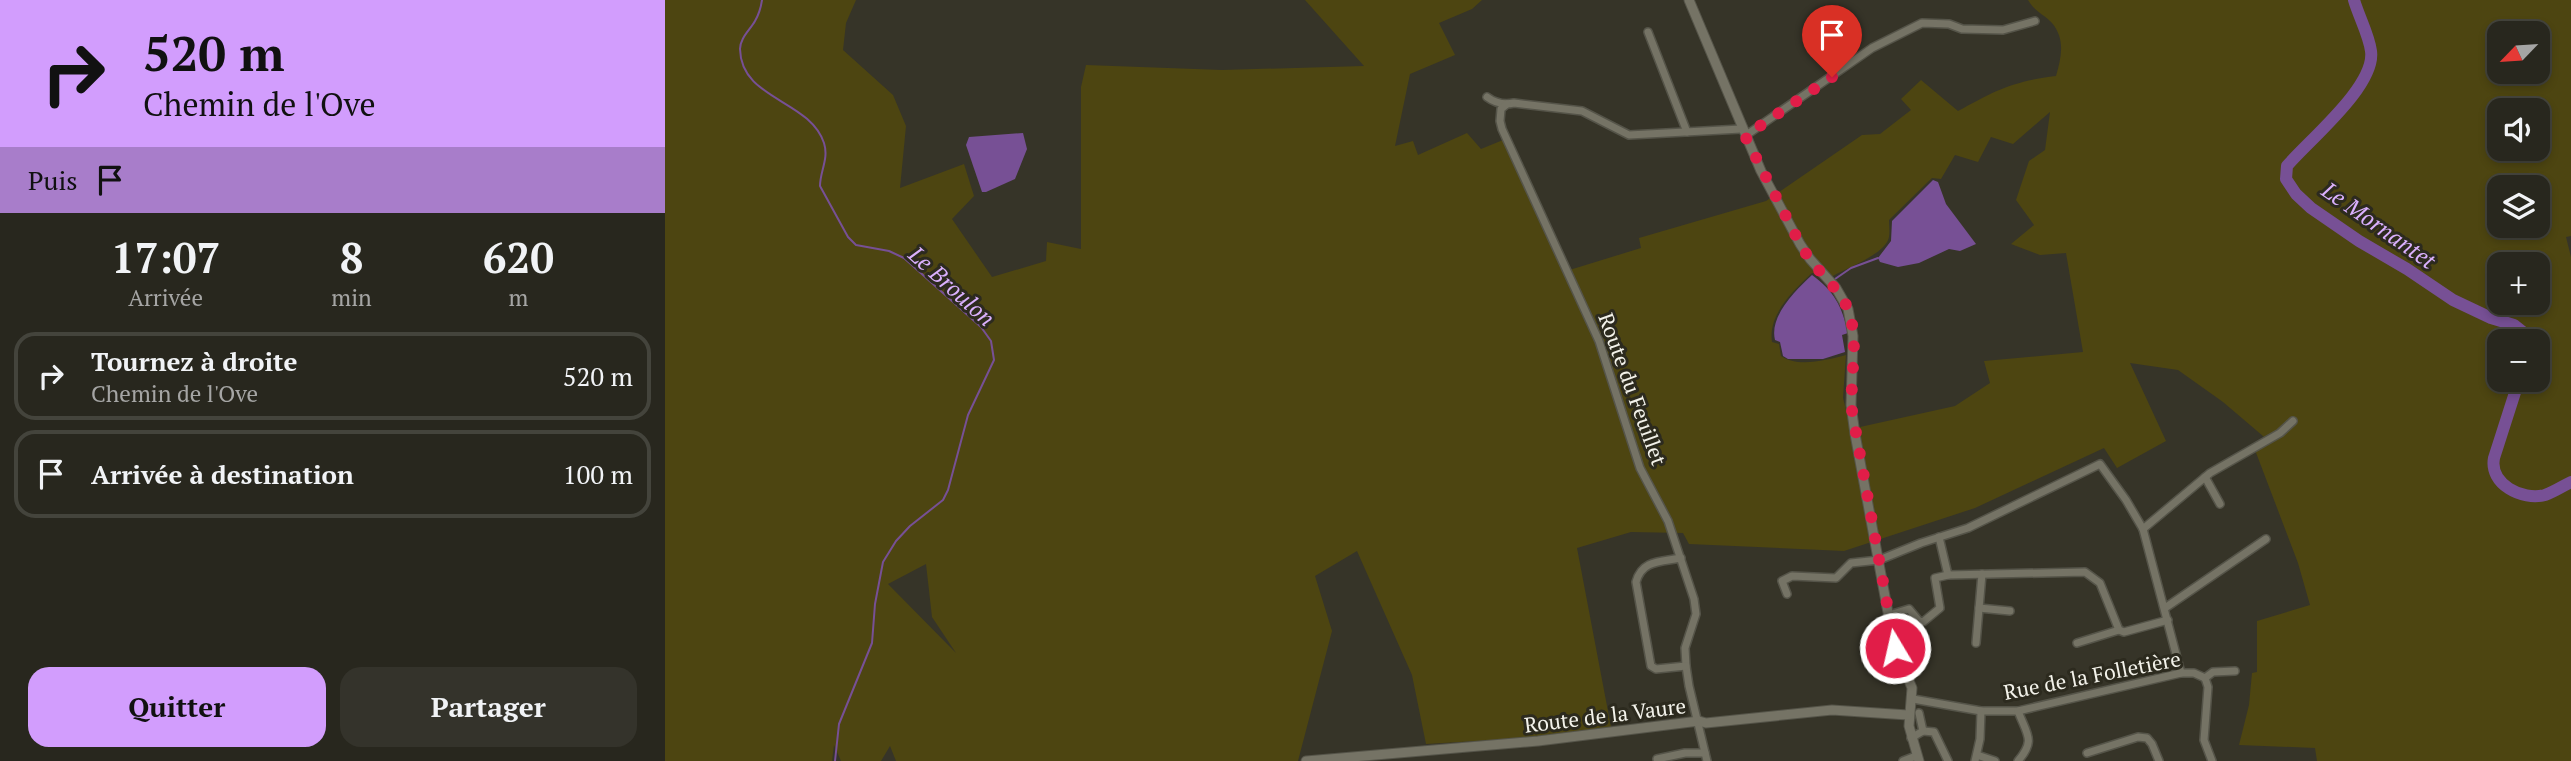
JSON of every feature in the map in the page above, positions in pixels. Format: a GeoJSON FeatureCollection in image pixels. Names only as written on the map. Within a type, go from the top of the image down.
{"type":"FeatureCollection","features":[{"type":"Feature","properties":{"kind":"street"},"geometry":{"type":"LineString","coordinates":[[1689,0],[1743,132],[1800,244],[1810,260],[1836,288],[1848,309],[1853,336],[1851,405],[1895,648],[1913,688],[1908,715],[1917,759],[1903,761]]}},
{"type":"Feature","properties":{"kind":"street"},"geometry":{"type":"LineString","coordinates":[[1500,121],[1501,108],[1514,103],[1582,111],[1629,135],[1743,132],[1872,48],[1922,23],[1949,24],[1962,29],[2003,30],[2035,21]]}},
{"type":"Feature","properties":{"kind":"street"},"geometry":{"type":"LineString","coordinates":[[1648,32],[1686,132]]}},
{"type":"Feature","properties":{"kind":"street","name":"Route du Feuillet"},"geometry":{"type":"LineString","coordinates":[[1507,104],[1492,101],[1487,97],[1599,341],[1640,468],[1668,521],[1696,607],[1685,648],[1686,666],[1707,761]]}},
{"type":"Feature","properties":{"kind":"street"},"geometry":{"type":"LineString","coordinates":[[2143,529],[2204,477],[2271,438],[2293,421]]}},
{"type":"Feature","properties":{"kind":"street"},"geometry":{"type":"LineString","coordinates":[[1787,594],[1781,581],[1792,576],[1836,578],[1851,563],[1879,560],[1986,521],[2094,464],[2100,464],[2143,529],[2181,673]]}},
{"type":"Feature","properties":{"kind":"street"},"geometry":{"type":"LineString","coordinates":[[2204,477],[2220,504]]}},
{"type":"Feature","properties":{"kind":"street"},"geometry":{"type":"LineString","coordinates":[[1939,537],[1948,575]]}},
{"type":"Feature","properties":{"kind":"street"},"geometry":{"type":"LineString","coordinates":[[2165,608],[2266,539]]}},
{"type":"Feature","properties":{"kind":"street"},"geometry":{"type":"LineString","coordinates":[[1681,558],[1645,565],[1636,582],[1651,666],[1655,669],[1686,666]]}},
{"type":"Feature","properties":{"kind":"street"},"geometry":{"type":"LineString","coordinates":[[1889,615],[1909,609],[1923,622],[1940,608],[1935,578],[1948,575],[2085,572],[2100,583],[2119,630]]}},
{"type":"Feature","properties":{"kind":"street"},"geometry":{"type":"LineString","coordinates":[[1976,643],[1982,574]]}},
{"type":"Feature","properties":{"kind":"street"},"geometry":{"type":"LineString","coordinates":[[1979,608],[2010,611]]}},
{"type":"Feature","properties":{"kind":"street"},"geometry":{"type":"LineString","coordinates":[[2077,643],[2119,630],[2123,632],[2168,620]]}},
{"type":"Feature","properties":{"kind":"street","name":"Rue de la Folletière"},"geometry":{"type":"LineString","coordinates":[[1913,699],[1981,711],[2018,711],[2181,673],[2194,673],[2205,678],[2213,672],[2235,671]]}},
{"type":"Feature","properties":{"kind":"street"},"geometry":{"type":"LineString","coordinates":[[2205,678],[2208,687],[2204,740],[2213,761]]}},
{"type":"Feature","properties":{"kind":"street","name":"Route de la Vaure"},"geometry":{"type":"LineString","coordinates":[[1306,761],[1538,741],[1699,721],[1706,723],[1832,710],[1908,715]]}},
{"type":"Feature","properties":{"kind":"street"},"geometry":{"type":"LineString","coordinates":[[1981,711],[1976,758],[1995,761]]}},
{"type":"Feature","properties":{"kind":"street"},"geometry":{"type":"LineString","coordinates":[[2018,711],[2030,743],[2018,761]]}},
{"type":"Feature","properties":{"kind":"street"},"geometry":{"type":"LineString","coordinates":[[1919,713],[1923,731]]}},
{"type":"Feature","properties":{"kind":"street"},"geometry":{"type":"LineString","coordinates":[[1911,738],[1923,731],[1934,732],[1948,761]]}},
{"type":"Feature","properties":{"kind":"street"},"geometry":{"type":"LineString","coordinates":[[2087,753],[2138,737],[2147,738],[2159,761]]}},
{"type":"Feature","properties":{"kind":"street"},"geometry":{"type":"LineString","coordinates":[[1657,759],[1685,752],[1705,752]]}},
{"type":"Feature","properties":{"kind":"shaded area"},"geometry":{"type":"Polygon","coordinates":[[[665,0],[856,0],[846,23],[843,50],[893,95],[906,126],[900,188],[964,164],[974,196],[952,219],[992,277],[1046,261],[1047,242],[1081,249],[1081,87],[1086,65],[1222,70],[1364,66],[1305,0],[1482,0],[1472,9],[1439,23],[1455,55],[1410,74],[1395,146],[1413,141],[1418,155],[1467,133],[1481,149],[1503,140],[1563,272],[1641,248],[1639,238],[1766,201],[1862,135],[1880,134],[1911,110],[1901,99],[1921,80],[1958,111],[2004,88],[2056,76],[2061,56],[2059,36],[2052,23],[2028,0],[2571,0],[2571,236],[2566,237],[2571,257],[2571,761],[2317,761],[2315,748],[2239,745],[2249,705],[2252,673],[2257,672],[2257,621],[2310,605],[2298,563],[2255,450],[2270,442],[2223,402],[2178,370],[2130,363],[2166,441],[2117,468],[2104,448],[1975,508],[1844,551],[1689,544],[1683,533],[1631,532],[1577,548],[1611,727],[1559,736],[1426,744],[1412,675],[1357,551],[1315,576],[1332,631],[1298,761],[896,761],[890,746],[881,761],[841,761],[834,745],[832,761],[665,761],[665,0]],[[2050,112],[2013,144],[1991,137],[1978,162],[1955,155],[1941,179],[1932,178],[1889,220],[1889,237],[1881,249],[1833,276],[1812,273],[1783,304],[1772,332],[1772,342],[1779,344],[1781,356],[1788,360],[1804,362],[1846,355],[1843,398],[1851,429],[1955,406],[1990,383],[1984,361],[2083,352],[2066,253],[2040,255],[2011,244],[2034,225],[2016,200],[2029,161],[2045,150],[2050,112]],[[926,564],[888,584],[956,653],[932,617],[926,564]]]}},
{"type":"Feature","properties":{"kind":"shaded area"},"geometry":{"type":"Polygon","coordinates":[[[1023,133],[1027,149],[1015,179],[982,192],[966,145],[969,137],[1023,133]]]}},
{"type":"Feature","properties":{"kind":"shaded area"},"geometry":{"type":"Polygon","coordinates":[[[1933,180],[1938,182],[1946,204],[1976,244],[1960,251],[1949,249],[1919,263],[1898,267],[1880,262],[1878,258],[1891,241],[1892,221],[1933,180]]]}},
{"type":"Feature","properties":{"kind":"shaded area"},"geometry":{"type":"Polygon","coordinates":[[[1812,275],[1826,287],[1840,307],[1848,333],[1842,335],[1845,352],[1823,359],[1788,359],[1783,356],[1780,342],[1775,340],[1776,322],[1785,304],[1812,275]]]}},
{"type":"Feature","properties":{"kind":"waterway","name":"Le Broulon"},"geometry":{"type":"LineString","coordinates":[[762,0],[760,10],[740,45],[743,66],[751,79],[763,90],[805,117],[816,128],[825,149],[820,186],[848,237],[856,245],[889,251],[904,258],[981,327],[991,341],[994,360],[968,415],[943,500],[910,526],[896,541],[883,562],[875,604],[872,643],[839,724],[835,761]]}},
{"type":"Feature","properties":{"kind":"waterway","name":"Le Mornantet"},"geometry":{"type":"LineString","coordinates":[[2354,0],[2370,45],[2370,65],[2363,80],[2339,112],[2287,166],[2286,179],[2296,194],[2311,208],[2359,241],[2453,300],[2519,329]]}},
{"type":"Feature","properties":{"kind":"waterway"},"geometry":{"type":"LineString","coordinates":[[1835,279],[1851,268],[1878,258]]}},
{"type":"Feature","properties":{"kind":"waterway","name":"Le Mornantet"},"geometry":{"type":"LineString","coordinates":[[2515,392],[2494,458],[2497,476],[2517,493],[2536,496],[2545,495],[2571,482]]}},
{"type":"Feature","properties":{"kind":"route"},"geometry":{"type":"LineString","coordinates":[[1832,77],[1745,136],[1800,244],[1810,260],[1836,288],[1848,309],[1854,348],[1851,405],[1855,434],[1895,648]]}}]}
